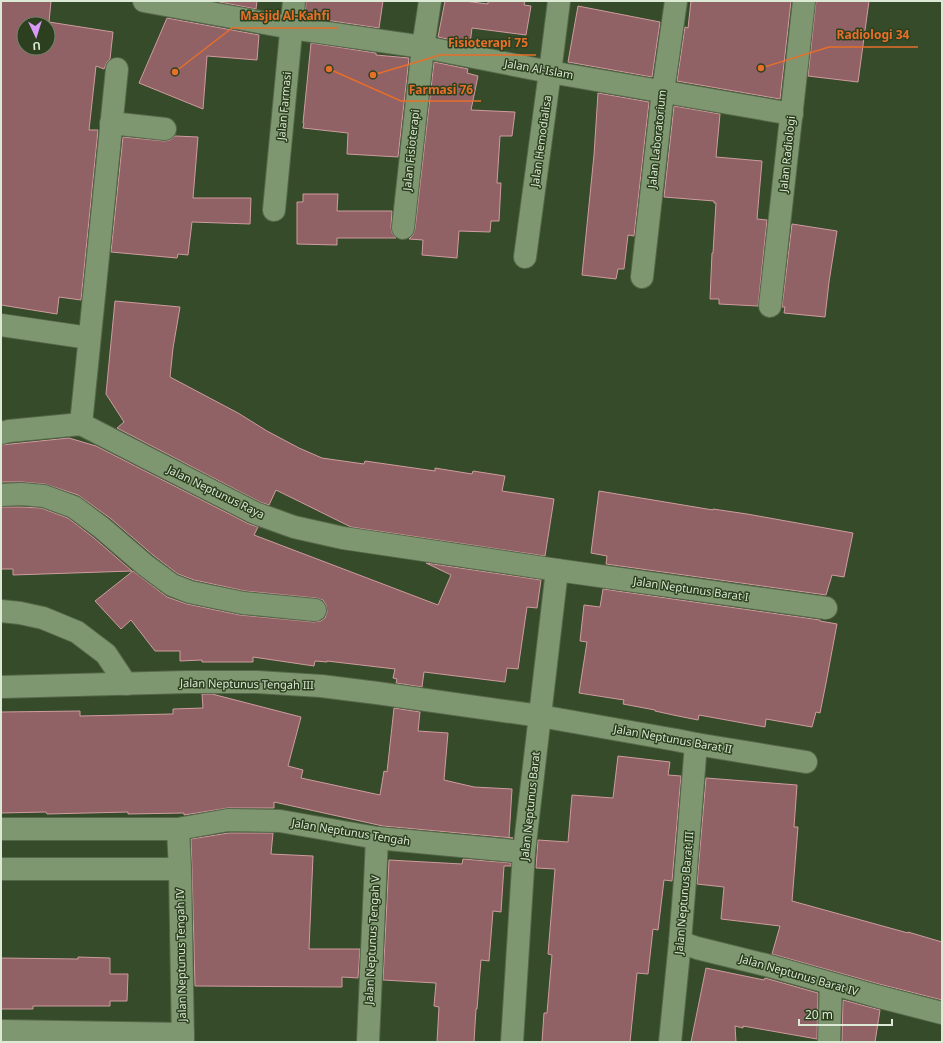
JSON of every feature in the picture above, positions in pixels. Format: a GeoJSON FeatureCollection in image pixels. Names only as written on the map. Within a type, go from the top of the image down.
{"type":"FeatureCollection","features":[{"type":"Feature","properties":{"kind":"street","name":"Jalan Al-Islam"},"geometry":{"type":"LineString","coordinates":[[144,1],[292,28],[422,48],[792,114]]}},
{"type":"Feature","properties":{"kind":"street","name":"Jalan Farmasi"},"geometry":{"type":"LineString","coordinates":[[274,210],[294,1]]}},
{"type":"Feature","properties":{"kind":"street","name":"Jalan Fisioterapi"},"geometry":{"type":"LineString","coordinates":[[403,228],[422,48],[430,1]]}},
{"type":"Feature","properties":{"kind":"street","name":"Jalan Hemodialisa"},"geometry":{"type":"LineString","coordinates":[[525,257],[559,1]]}},
{"type":"Feature","properties":{"kind":"street","name":"Jalan Laboratorium"},"geometry":{"type":"LineString","coordinates":[[642,277],[663,91],[676,1]]}},
{"type":"Feature","properties":{"kind":"street","name":"Jalan Radiologi"},"geometry":{"type":"LineString","coordinates":[[770,306],[804,1]]}},
{"type":"Feature","properties":{"kind":"street"},"geometry":{"type":"LineString","coordinates":[[1,433],[81,424],[117,69]]}},
{"type":"Feature","properties":{"kind":"street"},"geometry":{"type":"LineString","coordinates":[[111,123],[165,129]]}},
{"type":"Feature","properties":{"kind":"street"},"geometry":{"type":"LineString","coordinates":[[1,325],[89,338]]}},
{"type":"Feature","properties":{"kind":"street","name":"Jalan Neptunus Raya"},"geometry":{"type":"LineString","coordinates":[[81,424],[255,513],[294,527],[343,538],[557,570]]}},
{"type":"Feature","properties":{"kind":"street"},"geometry":{"type":"LineString","coordinates":[[1,496],[20,494],[44,496],[74,507],[102,528],[150,569],[172,585],[184,590],[244,603],[315,610]]}},
{"type":"Feature","properties":{"kind":"street","name":"Jalan Neptunus Barat I"},"geometry":{"type":"LineString","coordinates":[[557,570],[826,608]]}},
{"type":"Feature","properties":{"kind":"street","name":"Jalan Neptunus Barat"},"geometry":{"type":"LineString","coordinates":[[512,1042],[524,852],[557,570]]}},
{"type":"Feature","properties":{"kind":"street"},"geometry":{"type":"LineString","coordinates":[[1,611],[43,618],[77,632],[106,654],[126,684]]}},
{"type":"Feature","properties":{"kind":"street","name":"Jalan Neptunus Tengah III"},"geometry":{"type":"LineString","coordinates":[[1,686],[257,682],[320,686],[540,716]]}},
{"type":"Feature","properties":{"kind":"street","name":"Jalan Neptunus Barat II"},"geometry":{"type":"LineString","coordinates":[[540,716],[806,762]]}},
{"type":"Feature","properties":{"kind":"street","name":"Jalan Neptunus Barat III"},"geometry":{"type":"LineString","coordinates":[[670,1042],[680,942],[696,744]]}},
{"type":"Feature","properties":{"kind":"street","name":"Jalan Neptunus Tengah"},"geometry":{"type":"LineString","coordinates":[[1,829],[178,829],[228,820],[280,821],[377,838],[524,852]]}},
{"type":"Feature","properties":{"kind":"street"},"geometry":{"type":"LineString","coordinates":[[1,869],[180,869],[178,829]]}},
{"type":"Feature","properties":{"kind":"street","name":"Jalan Neptunus Tengah V"},"geometry":{"type":"LineString","coordinates":[[368,1042],[377,838]]}},
{"type":"Feature","properties":{"kind":"street","name":"Jalan Neptunus Tengah IV"},"geometry":{"type":"LineString","coordinates":[[180,869],[183,1038]]}},
{"type":"Feature","properties":{"kind":"street","name":"Jalan Neptunus Barat IV"},"geometry":{"type":"LineString","coordinates":[[680,942],[697,948],[766,965],[831,984],[942,1013]]}},
{"type":"Feature","properties":{"kind":"street"},"geometry":{"type":"LineString","coordinates":[[829,1042],[831,984]]}},
{"type":"Feature","properties":{"kind":"street"},"geometry":{"type":"LineString","coordinates":[[1,1031],[183,1038]]}},
{"type":"Feature","properties":{"kind":"building"},"geometry":{"type":"Polygon","coordinates":[[[1,1],[51,1],[50,16],[16,16],[16,56],[56,56],[56,23],[113,32],[110,59],[104,69],[96,66],[89,130],[98,130],[81,300],[59,297],[57,314],[1,305],[1,1]]]}},
{"type":"Feature","properties":{"kind":"building"},"geometry":{"type":"Polygon","coordinates":[[[214,1],[257,1],[256,9],[214,1]]]}},
{"type":"Feature","properties":{"kind":"building"},"geometry":{"type":"Polygon","coordinates":[[[306,1],[383,1],[379,28],[305,17],[306,1]]]}},
{"type":"Feature","properties":{"kind":"building"},"geometry":{"type":"Polygon","coordinates":[[[445,1],[464,1],[488,4],[488,1],[525,1],[524,5],[531,6],[526,35],[472,28],[470,44],[438,37],[445,1]]]}},
{"type":"Feature","properties":{"kind":"building"},"geometry":{"type":"Polygon","coordinates":[[[691,1],[791,1],[780,99],[677,81],[685,27],[688,28],[691,1]]]}},
{"type":"Feature","properties":{"kind":"building"},"geometry":{"type":"Polygon","coordinates":[[[816,1],[869,1],[858,82],[808,76],[816,1]]]}},
{"type":"Feature","properties":{"kind":"building"},"geometry":{"type":"Polygon","coordinates":[[[578,6],[660,22],[652,77],[568,62],[578,6]]]}},
{"type":"Feature","properties":{"kind":"building"},"geometry":{"type":"Polygon","coordinates":[[[167,18],[259,35],[257,60],[207,56],[203,109],[139,83],[167,18]]]}},
{"type":"Feature","properties":{"kind":"building"},"geometry":{"type":"Polygon","coordinates":[[[311,43],[376,53],[376,55],[409,58],[398,157],[347,154],[348,133],[303,128],[311,43]]]}},
{"type":"Feature","properties":{"kind":"building"},"geometry":{"type":"Polygon","coordinates":[[[434,62],[468,69],[467,73],[478,76],[471,110],[515,112],[512,136],[500,136],[497,183],[501,183],[499,221],[491,221],[490,232],[459,231],[457,258],[422,255],[423,240],[409,239],[413,235],[415,229],[434,62]]]}},
{"type":"Feature","properties":{"kind":"building"},"geometry":{"type":"Polygon","coordinates":[[[598,93],[649,102],[634,236],[628,235],[624,269],[618,269],[616,279],[582,275],[594,155],[598,93]]]}},
{"type":"Feature","properties":{"kind":"building"},"geometry":{"type":"Polygon","coordinates":[[[674,106],[720,114],[716,157],[762,161],[757,219],[767,220],[758,306],[719,304],[719,299],[710,299],[716,203],[714,203],[714,201],[664,197],[674,106]]]}},
{"type":"Feature","properties":{"kind":"building"},"geometry":{"type":"Polygon","coordinates":[[[175,136],[198,137],[193,198],[251,198],[250,224],[192,222],[188,255],[178,254],[177,258],[111,252],[123,137],[164,141],[170,140],[175,136]]]}},
{"type":"Feature","properties":{"kind":"building"},"geometry":{"type":"Polygon","coordinates":[[[303,194],[338,194],[337,211],[392,211],[391,227],[392,233],[396,238],[337,238],[337,245],[297,244],[297,202],[303,202],[303,194]]]}},
{"type":"Feature","properties":{"kind":"building"},"geometry":{"type":"Polygon","coordinates":[[[792,224],[837,231],[825,317],[784,313],[785,307],[782,307],[792,224]]]}},
{"type":"Feature","properties":{"kind":"building"},"geometry":{"type":"Polygon","coordinates":[[[115,301],[180,307],[170,377],[238,413],[299,448],[322,458],[364,464],[365,461],[435,471],[435,468],[472,474],[473,471],[505,476],[502,491],[554,499],[545,556],[351,527],[276,490],[269,505],[260,502],[117,428],[124,422],[106,394],[115,301]]]}},
{"type":"Feature","properties":{"kind":"building"},"geometry":{"type":"Polygon","coordinates":[[[69,438],[96,446],[249,524],[258,527],[254,535],[438,605],[451,575],[426,563],[541,580],[537,608],[527,607],[518,669],[507,668],[505,682],[424,672],[422,687],[396,683],[397,679],[393,678],[395,669],[327,661],[315,661],[314,666],[253,657],[253,662],[202,662],[202,660],[180,661],[180,651],[155,651],[131,620],[121,629],[95,601],[133,571],[167,597],[187,604],[240,615],[314,622],[321,621],[325,618],[327,612],[326,605],[323,600],[316,598],[245,591],[194,580],[178,574],[153,555],[110,518],[78,495],[45,484],[1,482],[1,445],[69,438]]]}},
{"type":"Feature","properties":{"kind":"building"},"geometry":{"type":"Polygon","coordinates":[[[599,491],[713,510],[747,514],[853,533],[844,577],[832,575],[826,595],[606,564],[607,556],[591,553],[599,491]]]}},
{"type":"Feature","properties":{"kind":"building"},"geometry":{"type":"Polygon","coordinates":[[[1,507],[41,508],[68,518],[132,571],[13,575],[13,569],[1,569],[1,507]]]}},
{"type":"Feature","properties":{"kind":"building"},"geometry":{"type":"Polygon","coordinates":[[[603,589],[820,620],[837,624],[820,713],[816,712],[812,727],[766,719],[765,727],[699,715],[698,720],[623,704],[624,700],[579,693],[587,642],[580,641],[584,605],[600,607],[603,589]]]}},
{"type":"Feature","properties":{"kind":"building"},"geometry":{"type":"Polygon","coordinates":[[[202,694],[212,694],[301,717],[288,766],[303,770],[301,778],[380,795],[384,771],[387,772],[394,708],[420,712],[418,731],[448,733],[444,780],[474,787],[512,789],[509,838],[383,826],[274,802],[274,808],[228,808],[184,815],[184,813],[128,814],[128,812],[47,814],[46,812],[1,813],[1,712],[80,711],[80,716],[173,714],[173,709],[203,708],[202,694]]]}},
{"type":"Feature","properties":{"kind":"building"},"geometry":{"type":"Polygon","coordinates":[[[618,756],[670,762],[668,775],[681,776],[672,881],[664,880],[658,930],[653,929],[648,974],[637,973],[630,1042],[542,1042],[544,1013],[547,1013],[552,955],[548,954],[555,869],[536,868],[538,840],[568,842],[572,795],[613,798],[618,756]]]}},
{"type":"Feature","properties":{"kind":"building"},"geometry":{"type":"Polygon","coordinates":[[[706,778],[797,785],[794,827],[798,827],[792,901],[942,942],[942,1000],[772,954],[780,926],[721,919],[724,887],[697,884],[706,778]]]}},
{"type":"Feature","properties":{"kind":"building"},"geometry":{"type":"Polygon","coordinates":[[[229,833],[273,833],[271,854],[313,856],[309,949],[360,949],[358,978],[342,977],[342,987],[195,986],[191,839],[229,833]]]}},
{"type":"Feature","properties":{"kind":"building"},"geometry":{"type":"Polygon","coordinates":[[[463,859],[511,863],[511,866],[504,866],[501,912],[493,911],[489,961],[481,960],[474,1042],[437,1042],[439,1007],[434,1006],[436,983],[383,980],[389,860],[462,864],[463,859]]]}},
{"type":"Feature","properties":{"kind":"building"},"geometry":{"type":"Polygon","coordinates":[[[78,957],[110,958],[110,974],[128,974],[127,1001],[110,1001],[110,1006],[33,1006],[33,1009],[1,1009],[1,958],[78,959],[78,957]]]}},
{"type":"Feature","properties":{"kind":"building"},"geometry":{"type":"Polygon","coordinates":[[[706,968],[764,980],[765,978],[818,993],[817,1039],[743,1026],[743,1028],[735,1026],[736,1042],[691,1042],[706,968]]]}},
{"type":"Feature","properties":{"kind":"building"},"geometry":{"type":"Polygon","coordinates":[[[843,1000],[880,1010],[875,1042],[842,1042],[843,1000]]]}},
{"type":"Feature","properties":{"kind":"place","name":"Radiologi 34"},"geometry":{"type":"Point","coordinates":[761,68]}},
{"type":"Feature","properties":{"kind":"place","name":"Farmasi 76"},"geometry":{"type":"Point","coordinates":[329,69]}},
{"type":"Feature","properties":{"kind":"place","name":"Masjid Al-Kahfi"},"geometry":{"type":"Point","coordinates":[175,72]}},
{"type":"Feature","properties":{"kind":"place","name":"Fisioterapi 75"},"geometry":{"type":"Point","coordinates":[373,75]}}]}
